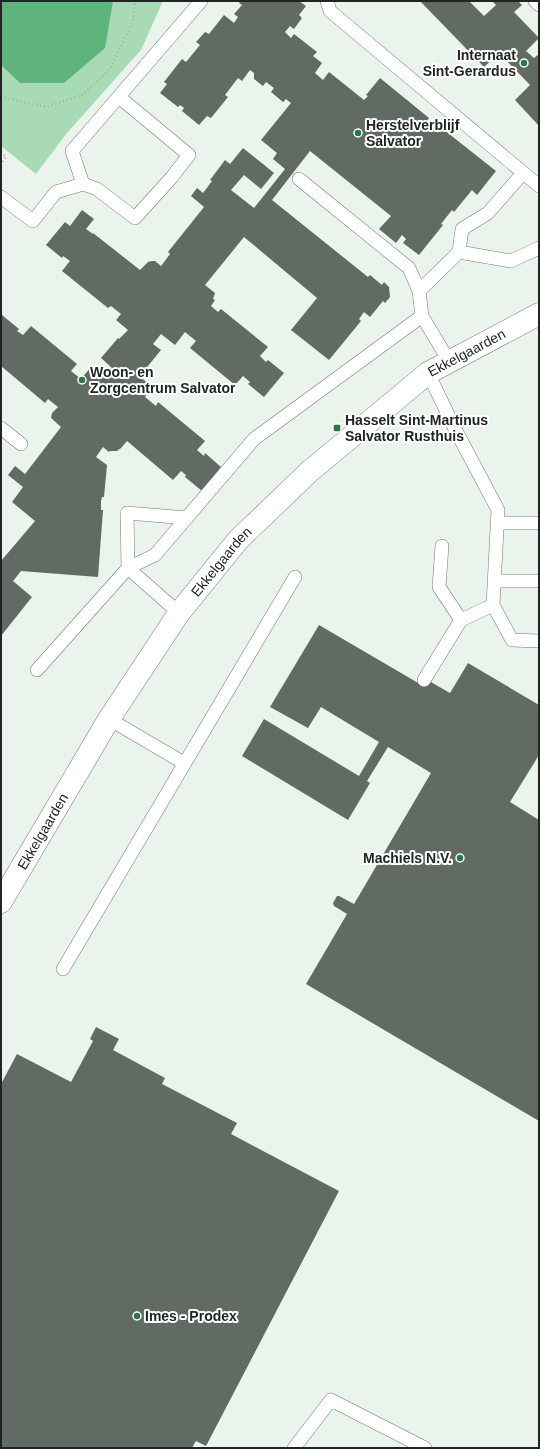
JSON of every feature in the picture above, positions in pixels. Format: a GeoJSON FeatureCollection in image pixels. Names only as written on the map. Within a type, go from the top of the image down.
{"type":"FeatureCollection","features":[{"type":"Feature","properties":{"kind":"street","name":"Ekkelgaarden"},"geometry":{"type":"LineString","coordinates":[[1,902],[109,719],[179,613],[238,540],[310,471],[428,373],[539,314]]}},
{"type":"Feature","properties":{"kind":"lane"},"geometry":{"type":"LineString","coordinates":[[83,184],[72,151],[201,1]]}},
{"type":"Feature","properties":{"kind":"lane"},"geometry":{"type":"LineString","coordinates":[[327,1],[330,11],[539,186]]}},
{"type":"Feature","properties":{"kind":"lane"},"geometry":{"type":"LineString","coordinates":[[535,1],[539,5]]}},
{"type":"Feature","properties":{"kind":"lane"},"geometry":{"type":"LineString","coordinates":[[1,197],[33,220],[56,192],[83,184],[97,189],[135,218],[172,177],[189,155],[119,97]]}},
{"type":"Feature","properties":{"kind":"lane"},"geometry":{"type":"LineString","coordinates":[[419,291],[460,252],[462,229],[488,213],[524,173]]}},
{"type":"Feature","properties":{"kind":"lane"},"geometry":{"type":"LineString","coordinates":[[299,179],[409,268],[419,291],[422,316],[449,362]]}},
{"type":"Feature","properties":{"kind":"lane"},"geometry":{"type":"LineString","coordinates":[[460,252],[511,261],[539,248]]}},
{"type":"Feature","properties":{"kind":"lane"},"geometry":{"type":"LineString","coordinates":[[37,670],[128,568],[155,555],[254,439],[422,316]]}},
{"type":"Feature","properties":{"kind":"lane"},"geometry":{"type":"LineString","coordinates":[[428,373],[454,427],[498,510],[493,605],[512,640],[539,641]]}},
{"type":"Feature","properties":{"kind":"lane"},"geometry":{"type":"LineString","coordinates":[[1,428],[21,444]]}},
{"type":"Feature","properties":{"kind":"lane"},"geometry":{"type":"LineString","coordinates":[[179,613],[128,568],[127,513],[186,518]]}},
{"type":"Feature","properties":{"kind":"lane"},"geometry":{"type":"LineString","coordinates":[[498,523],[539,523]]}},
{"type":"Feature","properties":{"kind":"lane"},"geometry":{"type":"LineString","coordinates":[[442,546],[439,587],[461,620]]}},
{"type":"Feature","properties":{"kind":"lane"},"geometry":{"type":"LineString","coordinates":[[63,969],[295,577]]}},
{"type":"Feature","properties":{"kind":"lane"},"geometry":{"type":"LineString","coordinates":[[494,580],[539,581]]}},
{"type":"Feature","properties":{"kind":"lane"},"geometry":{"type":"LineString","coordinates":[[424,680],[461,620],[493,605]]}},
{"type":"Feature","properties":{"kind":"lane"},"geometry":{"type":"LineString","coordinates":[[109,719],[184,763]]}},
{"type":"Feature","properties":{"kind":"lane"},"geometry":{"type":"LineString","coordinates":[[294,1448],[331,1400],[425,1448]]}},
{"type":"Feature","properties":{"kind":"path"},"geometry":{"type":"LineString","coordinates":[[1,97],[46,107],[82,95],[110,69],[132,21],[135,1]]}},
{"type":"Feature","properties":{"kind":"path"},"geometry":{"type":"LineString","coordinates":[[1,152],[6,157],[1,164]]}},
{"type":"Feature","properties":{"kind":"shaded area"},"geometry":{"type":"Polygon","coordinates":[[[1,1],[163,1],[141,50],[67,133],[36,174],[1,146],[1,1]]]}},
{"type":"Feature","properties":{"kind":"shaded area"},"geometry":{"type":"Polygon","coordinates":[[[1,1],[113,1],[105,48],[64,83],[20,83],[1,65],[1,1]]]}},
{"type":"Feature","properties":{"kind":"building","name":"Woon- en Zorgcentrum Salvator"},"geometry":{"type":"Polygon","coordinates":[[[240,1],[299,1],[306,6],[299,15],[302,18],[294,29],[290,26],[285,32],[291,38],[294,34],[317,52],[313,56],[322,63],[315,73],[323,80],[329,72],[364,100],[368,96],[366,95],[380,78],[429,118],[426,122],[431,126],[434,122],[496,171],[477,195],[472,190],[454,212],[452,210],[441,224],[443,225],[419,255],[403,243],[406,239],[402,235],[396,243],[379,229],[391,216],[310,151],[272,200],[368,277],[370,275],[382,285],[384,282],[389,287],[390,297],[385,303],[383,301],[370,317],[364,312],[359,319],[361,321],[329,360],[291,330],[317,298],[244,237],[205,285],[215,293],[213,299],[215,300],[211,306],[218,312],[221,309],[268,347],[260,356],[266,362],[268,360],[284,373],[264,397],[248,384],[250,382],[243,376],[235,385],[190,348],[196,341],[185,332],[175,345],[161,334],[153,344],[161,350],[139,377],[147,382],[150,387],[145,397],[156,406],[158,402],[205,441],[197,450],[204,456],[205,453],[221,467],[202,491],[185,477],[186,475],[181,471],[173,480],[127,441],[117,451],[109,452],[103,447],[96,457],[107,465],[104,497],[102,497],[101,501],[101,510],[103,510],[98,577],[21,571],[13,581],[32,597],[1,636],[1,561],[35,521],[12,502],[23,487],[8,475],[15,466],[25,474],[61,427],[51,418],[52,413],[58,407],[48,399],[45,403],[1,366],[1,316],[2,315],[19,329],[17,331],[23,335],[31,326],[77,364],[71,371],[81,379],[91,367],[104,378],[112,368],[101,358],[118,338],[119,339],[128,330],[116,320],[121,314],[111,306],[108,308],[62,271],[70,261],[63,256],[62,258],[46,245],[65,222],[70,226],[82,210],[94,219],[86,229],[140,270],[148,262],[152,261],[155,261],[161,266],[170,254],[168,252],[204,207],[191,196],[197,188],[203,193],[212,181],[210,180],[225,160],[230,164],[243,148],[274,173],[261,189],[244,175],[231,190],[254,208],[285,169],[273,159],[277,153],[261,140],[291,103],[286,99],[283,102],[271,92],[274,88],[266,82],[263,86],[254,79],[254,73],[250,70],[242,81],[238,78],[225,95],[228,97],[211,118],[207,116],[199,125],[182,111],[184,108],[180,105],[178,107],[160,93],[167,84],[164,82],[182,59],[186,62],[200,45],[196,42],[205,32],[209,34],[224,15],[234,23],[238,17],[234,14],[242,5],[239,3],[240,1]]]}},
{"type":"Feature","properties":{"kind":"building","name":"Internaat Sint-Gerardus"},"geometry":{"type":"Polygon","coordinates":[[[420,1],[469,1],[484,16],[496,5],[492,1],[518,1],[522,5],[514,12],[539,38],[526,51],[534,58],[539,54],[539,126],[515,100],[530,85],[499,53],[484,67],[420,1]]]}},
{"type":"Feature","properties":{"kind":"building","name":"Machiels N.V."},"geometry":{"type":"Polygon","coordinates":[[[319,625],[425,687],[429,681],[450,693],[468,663],[539,705],[539,755],[510,802],[539,820],[539,1121],[306,984],[347,914],[334,906],[333,903],[337,896],[354,904],[431,773],[388,747],[367,781],[370,783],[348,820],[242,756],[264,719],[359,776],[379,742],[321,707],[308,728],[270,707],[319,625]]]}},
{"type":"Feature","properties":{"kind":"building","name":"Imes - Prodex"},"geometry":{"type":"Polygon","coordinates":[[[96,1027],[119,1039],[113,1050],[165,1078],[162,1084],[237,1123],[231,1134],[339,1191],[206,1446],[196,1441],[192,1448],[1,1448],[1,1084],[17,1054],[71,1082],[93,1041],[90,1039],[96,1027]]]}},
{"type":"Feature","properties":{"kind":"place","name":"Internaat Sint-Gerardus"},"geometry":{"type":"Point","coordinates":[524,63]}},
{"type":"Feature","properties":{"kind":"place","name":"Herstelverblijf Salvator"},"geometry":{"type":"Point","coordinates":[358,133]}},
{"type":"Feature","properties":{"kind":"place","name":"Woon- en Zorgcentrum Salvator"},"geometry":{"type":"Point","coordinates":[82,380]}},
{"type":"Feature","properties":{"kind":"place","name":"Hasselt Sint-Martinus Salvator Rusthuis"},"geometry":{"type":"Point","coordinates":[337,428]}},
{"type":"Feature","properties":{"kind":"place","name":"Machiels N.V."},"geometry":{"type":"Point","coordinates":[460,858]}},
{"type":"Feature","properties":{"kind":"place","name":"Imes - Prodex"},"geometry":{"type":"Point","coordinates":[137,1316]}}]}
